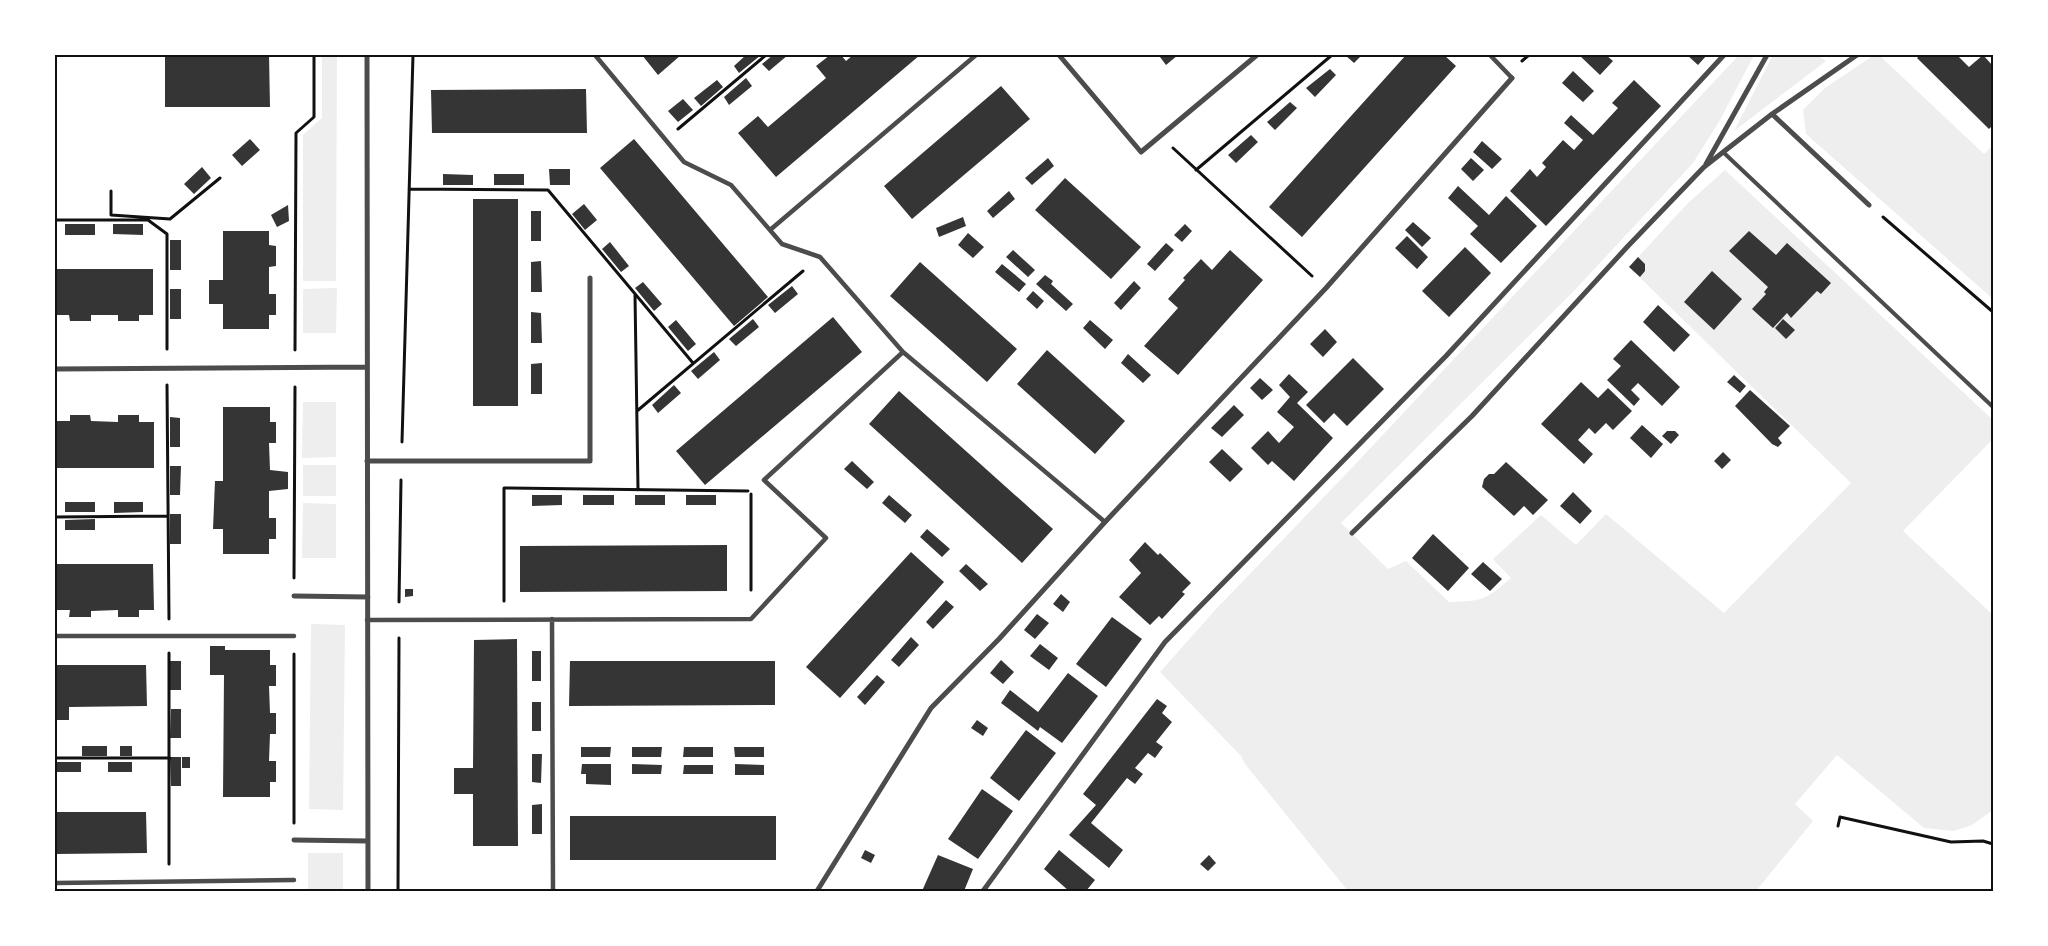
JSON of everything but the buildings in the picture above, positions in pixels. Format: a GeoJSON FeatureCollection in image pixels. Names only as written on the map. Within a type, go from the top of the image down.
{"type":"FeatureCollection","features":[{"type":"Feature","properties":{"kind":"street"},"geometry":{"type":"LineString","coordinates":[[367,55],[368,891]]}},
{"type":"Feature","properties":{"kind":"street"},"geometry":{"type":"LineString","coordinates":[[595,55],[684,162],[731,185],[782,244],[820,257],[903,352],[1105,522]]}},
{"type":"Feature","properties":{"kind":"street"},"geometry":{"type":"LineString","coordinates":[[770,230],[976,55]]}},
{"type":"Feature","properties":{"kind":"street"},"geometry":{"type":"LineString","coordinates":[[1059,55],[1141,152],[1257,55]]}},
{"type":"Feature","properties":{"kind":"street"},"geometry":{"type":"LineString","coordinates":[[818,891],[931,708],[999,639],[1105,522],[1326,288],[1512,78],[1490,55]]}},
{"type":"Feature","properties":{"kind":"street"},"geometry":{"type":"LineString","coordinates":[[983,891],[1165,642],[1446,356],[1724,55]]}},
{"type":"Feature","properties":{"kind":"street"},"geometry":{"type":"LineString","coordinates":[[1704,167],[1767,55]]}},
{"type":"Feature","properties":{"kind":"street"},"geometry":{"type":"LineString","coordinates":[[1352,533],[1472,416],[1628,246],[1704,167],[1772,114],[1856,55]]}},
{"type":"Feature","properties":{"kind":"street"},"geometry":{"type":"LineString","coordinates":[[1772,114],[1869,205]]}},
{"type":"Feature","properties":{"kind":"street"},"geometry":{"type":"LineString","coordinates":[[368,462],[590,461],[590,278]]}},
{"type":"Feature","properties":{"kind":"street"},"geometry":{"type":"LineString","coordinates":[[368,620],[751,619],[826,538],[764,480],[903,352]]}},
{"type":"Feature","properties":{"kind":"street"},"geometry":{"type":"LineString","coordinates":[[55,369],[367,367]]}},
{"type":"Feature","properties":{"kind":"street"},"geometry":{"type":"LineString","coordinates":[[294,596],[368,596]]}},
{"type":"Feature","properties":{"kind":"street"},"geometry":{"type":"LineString","coordinates":[[552,619],[553,891]]}},
{"type":"Feature","properties":{"kind":"street"},"geometry":{"type":"LineString","coordinates":[[55,636],[294,636]]}},
{"type":"Feature","properties":{"kind":"street"},"geometry":{"type":"LineString","coordinates":[[294,840],[368,840]]}},
{"type":"Feature","properties":{"kind":"street"},"geometry":{"type":"LineString","coordinates":[[55,883],[294,880]]}},
{"type":"Feature","properties":{"kind":"lane"},"geometry":{"type":"LineString","coordinates":[[1724,152],[1993,407]]}},
{"type":"Feature","properties":{"kind":"path"},"geometry":{"type":"LineString","coordinates":[[294,596],[296,133],[314,117],[314,55]]}},
{"type":"Feature","properties":{"kind":"path"},"geometry":{"type":"LineString","coordinates":[[666,140],[766,55]]}},
{"type":"Feature","properties":{"kind":"path"},"geometry":{"type":"LineString","coordinates":[[1196,170],[1332,55]]}},
{"type":"Feature","properties":{"kind":"path"},"geometry":{"type":"LineString","coordinates":[[1160,136],[1326,288]]}},
{"type":"Feature","properties":{"kind":"path"},"geometry":{"type":"LineString","coordinates":[[111,191],[111,216],[170,219],[220,178]]}},
{"type":"Feature","properties":{"kind":"path"},"geometry":{"type":"LineString","coordinates":[[409,189],[548,190],[693,363]]}},
{"type":"Feature","properties":{"kind":"path"},"geometry":{"type":"LineString","coordinates":[[1869,205],[1993,312]]}},
{"type":"Feature","properties":{"kind":"path"},"geometry":{"type":"LineString","coordinates":[[55,220],[148,220],[167,234],[169,882]]}},
{"type":"Feature","properties":{"kind":"path"},"geometry":{"type":"LineString","coordinates":[[637,411],[820,257]]}},
{"type":"Feature","properties":{"kind":"path"},"geometry":{"type":"LineString","coordinates":[[636,295],[638,490]]}},
{"type":"Feature","properties":{"kind":"path"},"geometry":{"type":"LineString","coordinates":[[504,619],[504,488],[751,491],[751,619]]}},
{"type":"Feature","properties":{"kind":"path"},"geometry":{"type":"LineString","coordinates":[[55,517],[167,516]]}},
{"type":"Feature","properties":{"kind":"path"},"geometry":{"type":"LineString","coordinates":[[294,636],[294,840]]}},
{"type":"Feature","properties":{"kind":"path"},"geometry":{"type":"LineString","coordinates":[[55,758],[170,758]]}},
{"type":"Feature","properties":{"kind":"path"},"geometry":{"type":"LineString","coordinates":[[1838,826],[1840,817],[1951,842],[1983,841],[1993,844]]}},
{"type":"Feature","properties":{"kind":"shaded area"},"geometry":{"type":"Polygon","coordinates":[[[322,55],[337,55],[336,281],[303,281],[303,135],[322,118],[322,55]]]}},
{"type":"Feature","properties":{"kind":"shaded area"},"geometry":{"type":"Polygon","coordinates":[[[1739,55],[1754,55],[1719,122],[1693,163],[1572,293],[1341,523],[1388,569],[1406,561],[1449,602],[1483,598],[1511,578],[1493,559],[1541,515],[1576,545],[1606,514],[1724,613],[1851,483],[1629,267],[1687,204],[1725,170],[1993,420],[1993,439],[1903,531],[1993,615],[1993,810],[1972,825],[1954,831],[1924,828],[1837,755],[1795,804],[1813,821],[1756,891],[1348,891],[1245,764],[1241,756],[1160,672],[1217,608],[1347,473],[1739,55]]]}},
{"type":"Feature","properties":{"kind":"shaded area"},"geometry":{"type":"Polygon","coordinates":[[[1773,55],[1816,55],[1826,61],[1734,131],[1773,55]]]}},
{"type":"Feature","properties":{"kind":"shaded area"},"geometry":{"type":"Polygon","coordinates":[[[1874,55],[1879,55],[1984,154],[1993,145],[1993,299],[1806,134],[1803,110],[1825,88],[1874,55]]]}},
{"type":"Feature","properties":{"kind":"shaded area"},"geometry":{"type":"Polygon","coordinates":[[[337,288],[336,333],[303,333],[303,289],[337,288]]]}},
{"type":"Feature","properties":{"kind":"shaded area"},"geometry":{"type":"Polygon","coordinates":[[[303,402],[336,402],[336,457],[302,458],[303,402]]]}},
{"type":"Feature","properties":{"kind":"shaded area"},"geometry":{"type":"Polygon","coordinates":[[[303,465],[336,465],[336,496],[303,496],[303,465]]]}},
{"type":"Feature","properties":{"kind":"shaded area"},"geometry":{"type":"Polygon","coordinates":[[[303,503],[336,504],[336,558],[302,558],[303,503]]]}},
{"type":"Feature","properties":{"kind":"shaded area"},"geometry":{"type":"Polygon","coordinates":[[[311,624],[345,625],[343,810],[309,809],[311,624]]]}},
{"type":"Feature","properties":{"kind":"shaded area"},"geometry":{"type":"Polygon","coordinates":[[[308,853],[343,853],[343,891],[308,891],[308,853]]]}}]}
